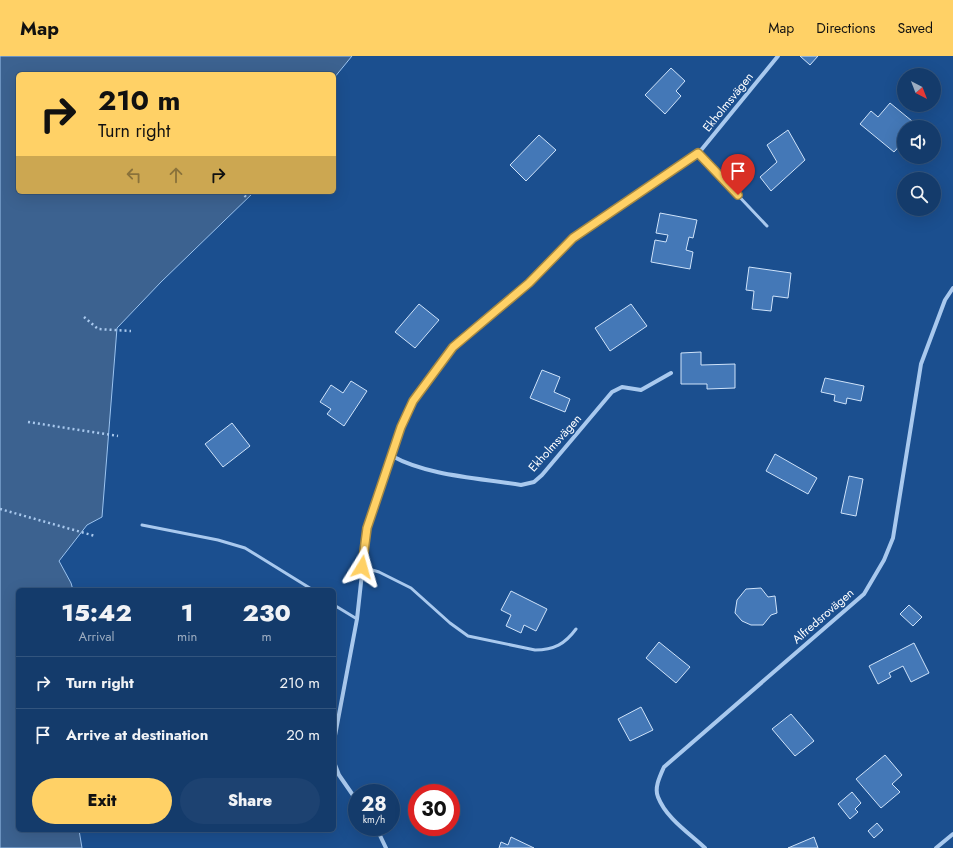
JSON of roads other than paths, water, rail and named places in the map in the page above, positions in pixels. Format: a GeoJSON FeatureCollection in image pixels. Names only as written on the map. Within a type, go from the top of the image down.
{"type":"FeatureCollection","features":[{"type":"Feature","properties":{"kind":"street","name":"Ekholmsvägen"},"geometry":{"type":"LineString","coordinates":[[336,730],[357,619],[367,528],[401,427],[413,401],[453,347],[529,283],[573,238],[698,153],[778,56]]}},
{"type":"Feature","properties":{"kind":"street","name":"Alfredsrovägen"},"geometry":{"type":"LineString","coordinates":[[705,848],[670,815],[658,796],[658,780],[664,767],[864,594],[884,560],[892,538],[921,364],[945,300],[953,288]]}},
{"type":"Feature","properties":{"kind":"street","name":"Ekholmsvägen"},"geometry":{"type":"LineString","coordinates":[[392,456],[407,465],[426,470],[521,485],[534,482],[542,475],[612,392],[622,387],[641,390],[671,372]]}},
{"type":"Feature","properties":{"kind":"street"},"geometry":{"type":"LineString","coordinates":[[336,767],[339,775],[348,788]]}},
{"type":"Feature","properties":{"kind":"street"},"geometry":{"type":"LineString","coordinates":[[936,848],[953,834]]}},
{"type":"Feature","properties":{"kind":"street"},"geometry":{"type":"LineString","coordinates":[[380,836],[386,848]]}},
{"type":"Feature","properties":{"kind":"lane"},"geometry":{"type":"LineString","coordinates":[[698,153],[767,226]]}},
{"type":"Feature","properties":{"kind":"lane"},"geometry":{"type":"LineString","coordinates":[[142,525],[191,534],[246,548],[310,588]]}},
{"type":"Feature","properties":{"kind":"lane"},"geometry":{"type":"LineString","coordinates":[[362,567],[379,572],[411,588],[450,623],[468,636],[535,650],[546,650],[558,646],[576,629]]}},
{"type":"Feature","properties":{"kind":"lane"},"geometry":{"type":"LineString","coordinates":[[336,606],[357,619]]}},
{"type":"Feature","properties":{"kind":"water"},"geometry":{"type":"Polygon","coordinates":[[[0,56],[352,56],[336,76],[336,72],[16,72],[16,194],[252,194],[161,282],[117,328],[102,517],[87,525],[59,561],[72,588],[16,588],[16,832],[79,832],[82,848],[0,848],[0,56]]]}}]}
